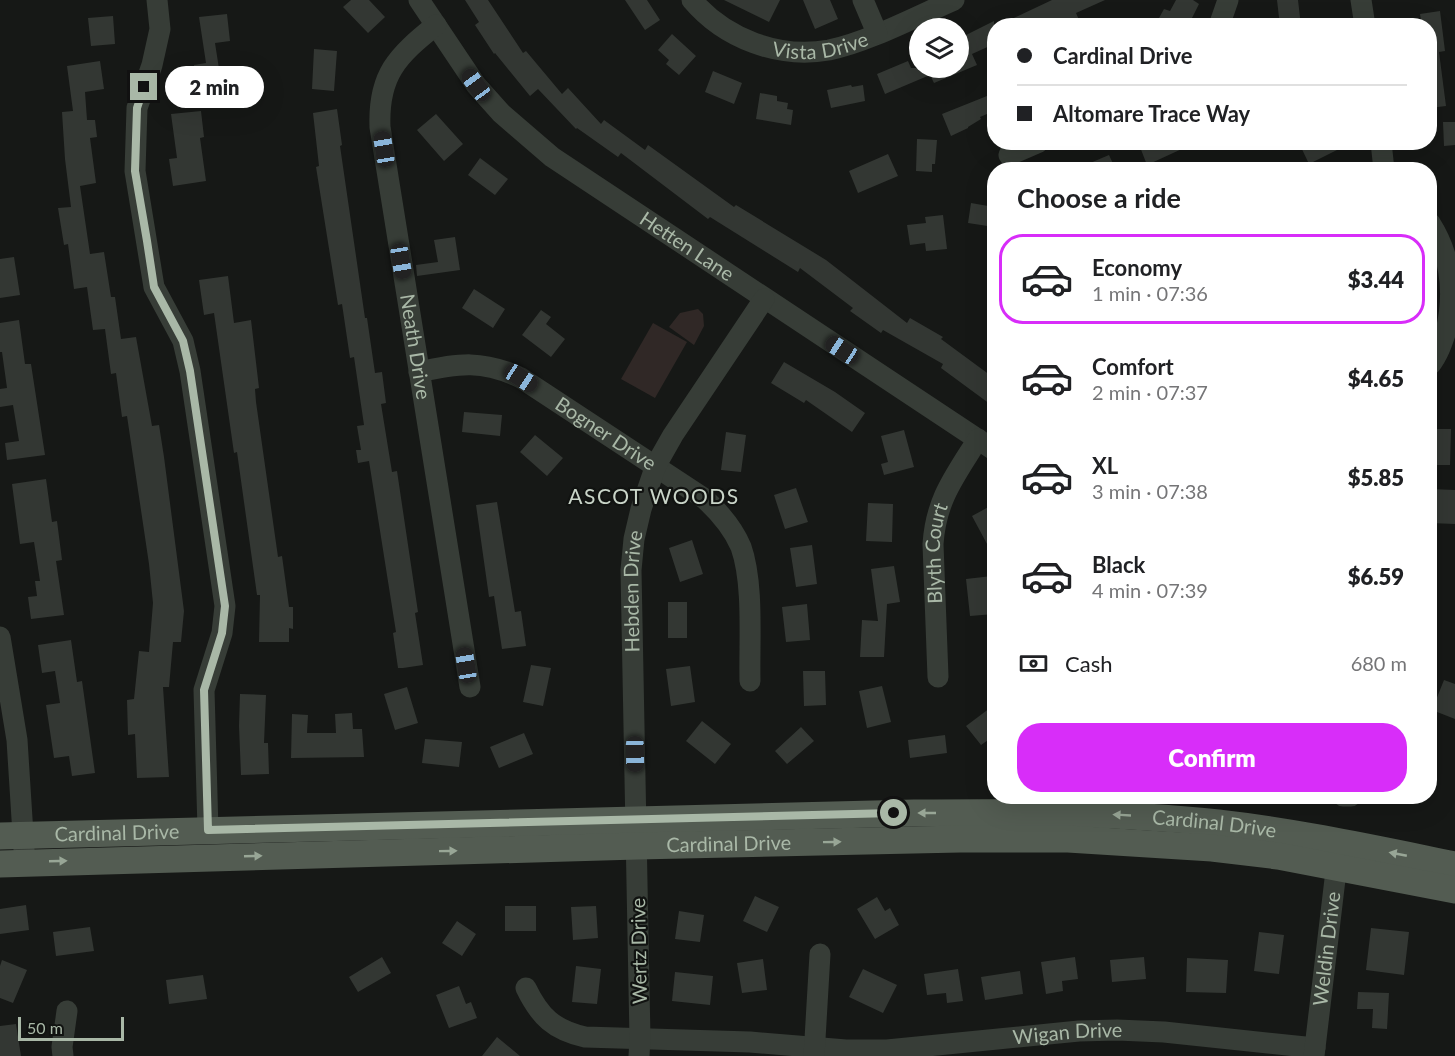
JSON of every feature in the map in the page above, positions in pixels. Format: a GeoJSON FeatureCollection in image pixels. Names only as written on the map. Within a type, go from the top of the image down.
{"type":"FeatureCollection","features":[{"type":"Feature","properties":{"kind":"main road","name":"Cardinal Drive"},"geometry":{"type":"LineString","coordinates":[[11,836],[914,813],[1127,815],[1279,831],[1338,854],[1455,890]]}},
{"type":"Feature","properties":{"kind":"main road","name":"Cardinal Drive"},"geometry":{"type":"LineString","coordinates":[[12,863],[960,839],[1078,840],[1338,854],[1455,865]]}},
{"type":"Feature","properties":{"kind":"street"},"geometry":{"type":"LineString","coordinates":[[157,0],[160,29],[152,65],[137,108],[135,171],[154,287],[183,341],[190,371],[225,606],[222,633],[204,690],[208,830]]}},
{"type":"Feature","properties":{"kind":"street","name":"Hetten Lane"},"geometry":{"type":"LineString","coordinates":[[419,0],[476,85],[501,113],[552,157],[986,445]]}},
{"type":"Feature","properties":{"kind":"street","name":"Vista Drive"},"geometry":{"type":"LineString","coordinates":[[692,0],[711,19],[729,32],[766,47],[788,51],[828,50],[850,45],[954,0]]}},
{"type":"Feature","properties":{"kind":"street"},"geometry":{"type":"LineString","coordinates":[[863,0],[877,33]]}},
{"type":"Feature","properties":{"kind":"street"},"geometry":{"type":"LineString","coordinates":[[1222,18],[1228,0]]}},
{"type":"Feature","properties":{"kind":"street"},"geometry":{"type":"LineString","coordinates":[[1361,0],[1364,18]]}},
{"type":"Feature","properties":{"kind":"street","name":"Neath Drive"},"geometry":{"type":"LineString","coordinates":[[436,25],[407,48],[396,62],[387,78],[379,112],[470,687]]}},
{"type":"Feature","properties":{"kind":"street"},"geometry":{"type":"LineString","coordinates":[[1010,155],[1021,150]]}},
{"type":"Feature","properties":{"kind":"street"},"geometry":{"type":"LineString","coordinates":[[1437,235],[1449,267],[1452,295],[1448,323],[1437,351]]}},
{"type":"Feature","properties":{"kind":"street","name":"Hebden Drive"},"geometry":{"type":"LineString","coordinates":[[637,846],[631,570],[640,509],[656,465],[672,435],[764,299]]}},
{"type":"Feature","properties":{"kind":"street","name":"Bogner Drive"},"geometry":{"type":"LineString","coordinates":[[419,372],[467,364],[486,365],[504,370],[521,378],[656,465],[705,499],[720,513],[740,547],[746,566],[750,681]]}},
{"type":"Feature","properties":{"kind":"street","name":"Blyth Court"},"geometry":{"type":"LineString","coordinates":[[938,677],[933,544],[935,525],[945,492],[986,445]]}},
{"type":"Feature","properties":{"kind":"street"},"geometry":{"type":"LineString","coordinates":[[0,637],[17,740],[11,836],[12,863]]}},
{"type":"Feature","properties":{"kind":"street","name":"Wertz Drive"},"geometry":{"type":"LineString","coordinates":[[637,846],[640,1047]]}},
{"type":"Feature","properties":{"kind":"street","name":"Weldin Drive"},"geometry":{"type":"LineString","coordinates":[[1315,1052],[1338,854]]}},
{"type":"Feature","properties":{"kind":"street"},"geometry":{"type":"LineString","coordinates":[[814,1051],[820,954]]}},
{"type":"Feature","properties":{"kind":"street","name":"Wigan Drive"},"geometry":{"type":"LineString","coordinates":[[526,988],[534,1005],[556,1027],[570,1034],[640,1047],[750,1042],[814,1051],[887,1050],[1079,1031],[1117,1030],[1164,1032],[1315,1052]]}},
{"type":"Feature","properties":{"kind":"street"},"geometry":{"type":"LineString","coordinates":[[63,1056],[67,1011]]}},
{"type":"Feature","properties":{"kind":"shaded area"},"geometry":{"type":"Polygon","coordinates":[[[698,309],[703,314],[704,326],[694,345],[669,327],[680,313],[698,309]]]}},
{"type":"Feature","properties":{"kind":"shaded area"},"geometry":{"type":"Polygon","coordinates":[[[653,323],[687,342],[655,398],[621,379],[653,323]]]}},
{"type":"Feature","properties":{"kind":"building"},"geometry":{"type":"Polygon","coordinates":[[[351,0],[369,0],[385,17],[368,33],[343,7],[351,0]]]}},
{"type":"Feature","properties":{"kind":"building"},"geometry":{"type":"Polygon","coordinates":[[[465,0],[488,0],[523,53],[526,51],[562,94],[568,88],[601,124],[604,120],[645,150],[648,145],[734,207],[736,205],[826,260],[907,323],[910,318],[943,337],[941,339],[987,373],[987,402],[941,368],[943,364],[883,330],[881,333],[850,311],[853,308],[800,268],[798,272],[710,217],[708,219],[621,153],[618,157],[576,129],[538,89],[530,96],[494,54],[475,25],[479,22],[465,0]]]}},
{"type":"Feature","properties":{"kind":"building"},"geometry":{"type":"Polygon","coordinates":[[[625,0],[647,0],[660,20],[645,30],[625,0]]]}},
{"type":"Feature","properties":{"kind":"building"},"geometry":{"type":"Polygon","coordinates":[[[724,0],[780,0],[769,22],[724,0]]]}},
{"type":"Feature","properties":{"kind":"building"},"geometry":{"type":"Polygon","coordinates":[[[803,0],[830,0],[838,19],[815,29],[803,0]]]}},
{"type":"Feature","properties":{"kind":"building"},"geometry":{"type":"Polygon","coordinates":[[[1052,0],[1105,0],[1076,13],[1078,18],[1014,18],[1052,0]]]}},
{"type":"Feature","properties":{"kind":"building"},"geometry":{"type":"Polygon","coordinates":[[[1176,0],[1193,0],[1199,4],[1192,18],[1159,18],[1164,9],[1170,11],[1176,0]]]}},
{"type":"Feature","properties":{"kind":"building"},"geometry":{"type":"Polygon","coordinates":[[[1277,0],[1298,0],[1300,18],[1279,18],[1277,0]]]}},
{"type":"Feature","properties":{"kind":"building"},"geometry":{"type":"Polygon","coordinates":[[[1440,11],[1445,51],[1439,52],[1446,106],[1437,107],[1437,18],[1421,18],[1420,14],[1440,11]]]}},
{"type":"Feature","properties":{"kind":"building"},"geometry":{"type":"Polygon","coordinates":[[[227,14],[230,41],[215,43],[222,88],[190,92],[188,76],[195,75],[194,65],[206,63],[199,17],[227,14]]]}},
{"type":"Feature","properties":{"kind":"building"},"geometry":{"type":"Polygon","coordinates":[[[113,16],[115,44],[91,46],[88,18],[113,16]]]}},
{"type":"Feature","properties":{"kind":"building"},"geometry":{"type":"Polygon","coordinates":[[[987,24],[987,47],[972,54],[977,65],[969,68],[969,34],[987,24]]]}},
{"type":"Feature","properties":{"kind":"building"},"geometry":{"type":"Polygon","coordinates":[[[672,34],[696,56],[679,75],[666,64],[669,60],[658,50],[672,34]]]}},
{"type":"Feature","properties":{"kind":"building"},"geometry":{"type":"Polygon","coordinates":[[[314,49],[337,51],[334,91],[312,89],[314,49]]]}},
{"type":"Feature","properties":{"kind":"building"},"geometry":{"type":"Polygon","coordinates":[[[100,61],[104,89],[85,92],[87,120],[95,120],[97,137],[90,138],[96,183],[80,186],[90,254],[104,252],[111,297],[115,297],[121,339],[136,337],[152,426],[159,425],[164,457],[184,611],[181,642],[173,642],[169,687],[163,687],[169,777],[137,778],[135,734],[128,735],[127,700],[134,699],[139,651],[149,652],[153,603],[149,564],[127,416],[122,417],[116,373],[111,374],[105,329],[93,330],[87,287],[74,289],[68,244],[64,245],[58,208],[71,207],[62,112],[73,111],[67,66],[100,61]]]}},
{"type":"Feature","properties":{"kind":"building"},"geometry":{"type":"Polygon","coordinates":[[[908,61],[909,78],[923,78],[885,94],[877,74],[908,61]]]}},
{"type":"Feature","properties":{"kind":"building"},"geometry":{"type":"Polygon","coordinates":[[[713,71],[742,83],[734,104],[705,92],[713,71]]]}},
{"type":"Feature","properties":{"kind":"building"},"geometry":{"type":"Polygon","coordinates":[[[932,78],[946,78],[934,83],[932,78]]]}},
{"type":"Feature","properties":{"kind":"building"},"geometry":{"type":"Polygon","coordinates":[[[851,85],[852,87],[863,85],[865,101],[831,108],[827,90],[851,85]]]}},
{"type":"Feature","properties":{"kind":"building"},"geometry":{"type":"Polygon","coordinates":[[[760,93],[777,96],[777,101],[788,103],[787,109],[793,110],[791,125],[756,119],[760,93]]]}},
{"type":"Feature","properties":{"kind":"building"},"geometry":{"type":"Polygon","coordinates":[[[987,96],[987,114],[968,128],[951,136],[942,114],[987,96]]]}},
{"type":"Feature","properties":{"kind":"building"},"geometry":{"type":"Polygon","coordinates":[[[337,109],[342,145],[340,146],[365,318],[367,318],[375,373],[382,372],[386,403],[381,404],[392,472],[397,471],[418,612],[415,613],[423,665],[403,668],[398,668],[393,633],[396,632],[369,461],[358,463],[356,450],[361,450],[357,426],[364,425],[354,357],[350,358],[342,304],[338,305],[316,167],[319,166],[313,113],[337,109]]]}},
{"type":"Feature","properties":{"kind":"building"},"geometry":{"type":"Polygon","coordinates":[[[201,111],[204,137],[200,138],[206,181],[173,186],[169,159],[177,158],[171,114],[201,111]]]}},
{"type":"Feature","properties":{"kind":"building"},"geometry":{"type":"Polygon","coordinates":[[[436,114],[463,144],[444,161],[417,130],[436,114]]]}},
{"type":"Feature","properties":{"kind":"building"},"geometry":{"type":"Polygon","coordinates":[[[1443,122],[1455,122],[1455,145],[1444,146],[1443,122]]]}},
{"type":"Feature","properties":{"kind":"building"},"geometry":{"type":"Polygon","coordinates":[[[917,139],[937,140],[932,172],[916,171],[917,139]]]}},
{"type":"Feature","properties":{"kind":"building"},"geometry":{"type":"Polygon","coordinates":[[[1141,150],[1180,150],[1154,162],[1146,162],[1141,150]]]}},
{"type":"Feature","properties":{"kind":"building"},"geometry":{"type":"Polygon","coordinates":[[[1302,150],[1337,150],[1313,162],[1308,162],[1302,150]]]}},
{"type":"Feature","properties":{"kind":"building"},"geometry":{"type":"Polygon","coordinates":[[[888,154],[898,176],[858,193],[849,171],[888,154]]]}},
{"type":"Feature","properties":{"kind":"building"},"geometry":{"type":"Polygon","coordinates":[[[1109,155],[1112,162],[1092,162],[1109,155]]]}},
{"type":"Feature","properties":{"kind":"building"},"geometry":{"type":"Polygon","coordinates":[[[480,158],[508,179],[495,195],[468,175],[480,158]]]}},
{"type":"Feature","properties":{"kind":"building"},"geometry":{"type":"Polygon","coordinates":[[[971,203],[987,206],[987,226],[968,223],[971,203]]]}},
{"type":"Feature","properties":{"kind":"building"},"geometry":{"type":"Polygon","coordinates":[[[943,215],[947,249],[926,251],[925,243],[910,245],[907,225],[926,223],[925,217],[943,215]]]}},
{"type":"Feature","properties":{"kind":"building"},"geometry":{"type":"Polygon","coordinates":[[[455,237],[460,270],[417,276],[416,265],[438,262],[434,240],[455,237]]]}},
{"type":"Feature","properties":{"kind":"building"},"geometry":{"type":"Polygon","coordinates":[[[14,257],[20,295],[0,298],[0,259],[14,257]]]}},
{"type":"Feature","properties":{"kind":"building"},"geometry":{"type":"Polygon","coordinates":[[[228,276],[234,323],[251,320],[259,388],[255,389],[256,402],[278,557],[282,556],[289,607],[293,607],[293,629],[289,628],[289,642],[259,642],[260,595],[257,595],[214,313],[204,315],[199,280],[228,276]]]}},
{"type":"Feature","properties":{"kind":"building"},"geometry":{"type":"Polygon","coordinates":[[[474,289],[505,309],[493,328],[462,308],[474,289]]]}},
{"type":"Feature","properties":{"kind":"building"},"geometry":{"type":"Polygon","coordinates":[[[541,310],[551,317],[546,324],[565,339],[551,357],[522,335],[541,310]]]}},
{"type":"Feature","properties":{"kind":"building"},"geometry":{"type":"Polygon","coordinates":[[[19,320],[25,364],[31,364],[45,455],[7,460],[5,443],[19,441],[13,405],[0,407],[0,389],[7,388],[2,352],[0,352],[0,323],[19,320]]]}},
{"type":"Feature","properties":{"kind":"building"},"geometry":{"type":"Polygon","coordinates":[[[784,362],[865,413],[852,432],[806,400],[804,403],[771,383],[784,362]]]}},
{"type":"Feature","properties":{"kind":"building"},"geometry":{"type":"Polygon","coordinates":[[[464,412],[502,415],[500,436],[462,432],[464,412]]]}},
{"type":"Feature","properties":{"kind":"building"},"geometry":{"type":"Polygon","coordinates":[[[1437,429],[1451,429],[1450,465],[1437,465],[1437,429]]]}},
{"type":"Feature","properties":{"kind":"building"},"geometry":{"type":"Polygon","coordinates":[[[904,430],[914,467],[884,475],[881,464],[888,462],[881,436],[904,430]]]}},
{"type":"Feature","properties":{"kind":"building"},"geometry":{"type":"Polygon","coordinates":[[[726,432],[746,435],[741,472],[721,470],[726,432]]]}},
{"type":"Feature","properties":{"kind":"building"},"geometry":{"type":"Polygon","coordinates":[[[535,435],[563,458],[547,476],[520,452],[535,435]]]}},
{"type":"Feature","properties":{"kind":"building"},"geometry":{"type":"Polygon","coordinates":[[[46,479],[52,522],[57,521],[62,560],[56,561],[64,615],[31,619],[28,597],[37,596],[35,581],[40,581],[34,542],[20,544],[12,484],[46,479]]]}},
{"type":"Feature","properties":{"kind":"building"},"geometry":{"type":"Polygon","coordinates":[[[796,488],[808,522],[785,529],[774,495],[796,488]]]}},
{"type":"Feature","properties":{"kind":"building"},"geometry":{"type":"Polygon","coordinates":[[[1437,489],[1455,490],[1455,524],[1437,523],[1437,489]]]}},
{"type":"Feature","properties":{"kind":"building"},"geometry":{"type":"Polygon","coordinates":[[[497,502],[515,612],[521,611],[526,646],[502,649],[494,596],[489,597],[476,505],[497,502]]]}},
{"type":"Feature","properties":{"kind":"building"},"geometry":{"type":"Polygon","coordinates":[[[868,503],[893,504],[892,542],[866,541],[868,503]]]}},
{"type":"Feature","properties":{"kind":"building"},"geometry":{"type":"Polygon","coordinates":[[[987,508],[987,544],[972,516],[987,508]]]}},
{"type":"Feature","properties":{"kind":"building"},"geometry":{"type":"Polygon","coordinates":[[[692,540],[703,574],[680,582],[669,548],[692,540]]]}},
{"type":"Feature","properties":{"kind":"building"},"geometry":{"type":"Polygon","coordinates":[[[812,545],[817,584],[796,587],[790,548],[812,545]]]}},
{"type":"Feature","properties":{"kind":"building"},"geometry":{"type":"Polygon","coordinates":[[[894,566],[900,602],[887,604],[884,657],[860,657],[862,620],[878,621],[871,569],[894,566]]]}},
{"type":"Feature","properties":{"kind":"building"},"geometry":{"type":"Polygon","coordinates":[[[987,577],[987,615],[970,616],[966,579],[987,577]]]}},
{"type":"Feature","properties":{"kind":"building"},"geometry":{"type":"Polygon","coordinates":[[[668,602],[687,602],[687,638],[668,638],[668,602]]]}},
{"type":"Feature","properties":{"kind":"building"},"geometry":{"type":"Polygon","coordinates":[[[807,604],[810,640],[786,642],[782,607],[807,604]]]}},
{"type":"Feature","properties":{"kind":"building"},"geometry":{"type":"Polygon","coordinates":[[[71,640],[77,682],[82,681],[95,773],[72,776],[69,756],[54,758],[46,705],[60,703],[55,671],[42,673],[38,645],[71,640]]]}},
{"type":"Feature","properties":{"kind":"building"},"geometry":{"type":"Polygon","coordinates":[[[531,665],[551,668],[543,706],[523,702],[531,665]]]}},
{"type":"Feature","properties":{"kind":"building"},"geometry":{"type":"Polygon","coordinates":[[[690,666],[695,702],[671,706],[666,669],[690,666]]]}},
{"type":"Feature","properties":{"kind":"building"},"geometry":{"type":"Polygon","coordinates":[[[803,671],[825,671],[826,705],[804,706],[803,671]]]}},
{"type":"Feature","properties":{"kind":"building"},"geometry":{"type":"Polygon","coordinates":[[[1444,680],[1455,684],[1455,719],[1437,712],[1437,698],[1444,680]]]}},
{"type":"Feature","properties":{"kind":"building"},"geometry":{"type":"Polygon","coordinates":[[[882,686],[891,722],[867,728],[859,691],[882,686]]]}},
{"type":"Feature","properties":{"kind":"building"},"geometry":{"type":"Polygon","coordinates":[[[407,687],[418,723],[395,730],[384,694],[407,687]]]}},
{"type":"Feature","properties":{"kind":"building"},"geometry":{"type":"Polygon","coordinates":[[[240,694],[266,695],[264,743],[268,743],[269,774],[241,775],[240,694]]]}},
{"type":"Feature","properties":{"kind":"building"},"geometry":{"type":"Polygon","coordinates":[[[987,710],[987,741],[981,745],[966,726],[987,710]]]}},
{"type":"Feature","properties":{"kind":"building"},"geometry":{"type":"Polygon","coordinates":[[[352,713],[353,729],[362,729],[364,757],[291,758],[292,714],[308,715],[307,733],[336,733],[335,714],[352,713]]]}},
{"type":"Feature","properties":{"kind":"building"},"geometry":{"type":"Polygon","coordinates":[[[702,721],[731,744],[715,764],[686,741],[702,721]]]}},
{"type":"Feature","properties":{"kind":"building"},"geometry":{"type":"Polygon","coordinates":[[[801,727],[814,741],[787,764],[775,751],[801,727]]]}},
{"type":"Feature","properties":{"kind":"building"},"geometry":{"type":"Polygon","coordinates":[[[524,733],[533,754],[499,768],[490,747],[524,733]]]}},
{"type":"Feature","properties":{"kind":"building"},"geometry":{"type":"Polygon","coordinates":[[[945,735],[947,753],[910,758],[908,740],[945,735]]]}},
{"type":"Feature","properties":{"kind":"building"},"geometry":{"type":"Polygon","coordinates":[[[425,739],[462,742],[459,767],[422,763],[425,739]]]}},
{"type":"Feature","properties":{"kind":"building"},"geometry":{"type":"Polygon","coordinates":[[[755,896],[779,907],[767,932],[743,921],[755,896]]]}},
{"type":"Feature","properties":{"kind":"building"},"geometry":{"type":"Polygon","coordinates":[[[877,897],[885,911],[890,908],[899,925],[875,939],[857,909],[877,897]]]}},
{"type":"Feature","properties":{"kind":"building"},"geometry":{"type":"Polygon","coordinates":[[[26,905],[29,930],[0,934],[0,909],[26,905]]]}},
{"type":"Feature","properties":{"kind":"building"},"geometry":{"type":"Polygon","coordinates":[[[505,906],[536,906],[536,931],[505,931],[505,906]]]}},
{"type":"Feature","properties":{"kind":"building"},"geometry":{"type":"Polygon","coordinates":[[[596,906],[598,938],[573,940],[571,907],[596,906]]]}},
{"type":"Feature","properties":{"kind":"building"},"geometry":{"type":"Polygon","coordinates":[[[679,911],[704,915],[700,942],[675,939],[679,911]]]}},
{"type":"Feature","properties":{"kind":"building"},"geometry":{"type":"Polygon","coordinates":[[[457,921],[476,934],[462,956],[442,943],[457,921]]]}},
{"type":"Feature","properties":{"kind":"building"},"geometry":{"type":"Polygon","coordinates":[[[90,927],[94,951],[56,956],[53,932],[90,927]]]}},
{"type":"Feature","properties":{"kind":"building"},"geometry":{"type":"Polygon","coordinates":[[[1371,928],[1409,932],[1404,975],[1366,970],[1371,928]]]}},
{"type":"Feature","properties":{"kind":"building"},"geometry":{"type":"Polygon","coordinates":[[[1259,932],[1284,935],[1279,974],[1254,971],[1259,932]]]}},
{"type":"Feature","properties":{"kind":"building"},"geometry":{"type":"Polygon","coordinates":[[[382,957],[391,973],[358,992],[349,977],[382,957]]]}},
{"type":"Feature","properties":{"kind":"building"},"geometry":{"type":"Polygon","coordinates":[[[1075,957],[1078,979],[1062,981],[1063,991],[1046,994],[1041,962],[1075,957]]]}},
{"type":"Feature","properties":{"kind":"building"},"geometry":{"type":"Polygon","coordinates":[[[1144,957],[1146,979],[1112,982],[1110,960],[1144,957]]]}},
{"type":"Feature","properties":{"kind":"building"},"geometry":{"type":"Polygon","coordinates":[[[1187,958],[1228,960],[1226,993],[1186,992],[1187,958]]]}},
{"type":"Feature","properties":{"kind":"building"},"geometry":{"type":"Polygon","coordinates":[[[763,959],[767,990],[742,993],[737,963],[763,959]]]}},
{"type":"Feature","properties":{"kind":"building"},"geometry":{"type":"Polygon","coordinates":[[[2,960],[27,970],[13,1003],[0,998],[2,960]]]}},
{"type":"Feature","properties":{"kind":"building"},"geometry":{"type":"Polygon","coordinates":[[[576,966],[601,969],[597,1004],[572,1002],[576,966]]]}},
{"type":"Feature","properties":{"kind":"building"},"geometry":{"type":"Polygon","coordinates":[[[863,969],[897,985],[883,1013],[849,997],[863,969]]]}},
{"type":"Feature","properties":{"kind":"building"},"geometry":{"type":"Polygon","coordinates":[[[958,969],[963,1001],[947,1003],[946,993],[927,995],[924,974],[958,969]]]}},
{"type":"Feature","properties":{"kind":"building"},"geometry":{"type":"Polygon","coordinates":[[[1020,971],[1023,994],[985,1000],[981,977],[1020,971]]]}},
{"type":"Feature","properties":{"kind":"building"},"geometry":{"type":"Polygon","coordinates":[[[675,972],[713,976],[710,1005],[672,1001],[675,972]]]}},
{"type":"Feature","properties":{"kind":"building"},"geometry":{"type":"Polygon","coordinates":[[[203,975],[207,999],[169,1004],[166,980],[203,975]]]}},
{"type":"Feature","properties":{"kind":"building"},"geometry":{"type":"Polygon","coordinates":[[[459,986],[466,1004],[471,1002],[477,1018],[449,1028],[436,995],[459,986]]]}},
{"type":"Feature","properties":{"kind":"building"},"geometry":{"type":"Polygon","coordinates":[[[1358,992],[1389,993],[1387,1029],[1372,1028],[1373,1009],[1357,1009],[1358,992]]]}},
{"type":"Feature","properties":{"kind":"building"},"geometry":{"type":"Polygon","coordinates":[[[16,1024],[21,1056],[0,1056],[0,1026],[16,1024]]]}},
{"type":"Feature","properties":{"kind":"building"},"geometry":{"type":"Polygon","coordinates":[[[497,1037],[520,1056],[482,1056],[497,1037]]]}},
{"type":"Feature","properties":{"kind":"district","name":"ASCOT WOODS"},"geometry":{"type":"Point","coordinates":[654,497]}},
{"type":"Feature","properties":{"kind":"route"},"geometry":{"type":"LineString","coordinates":[[144,87],[137,108],[135,171],[154,287],[183,341],[190,371],[225,606],[222,633],[204,690],[208,830],[894,813]]}}]}
